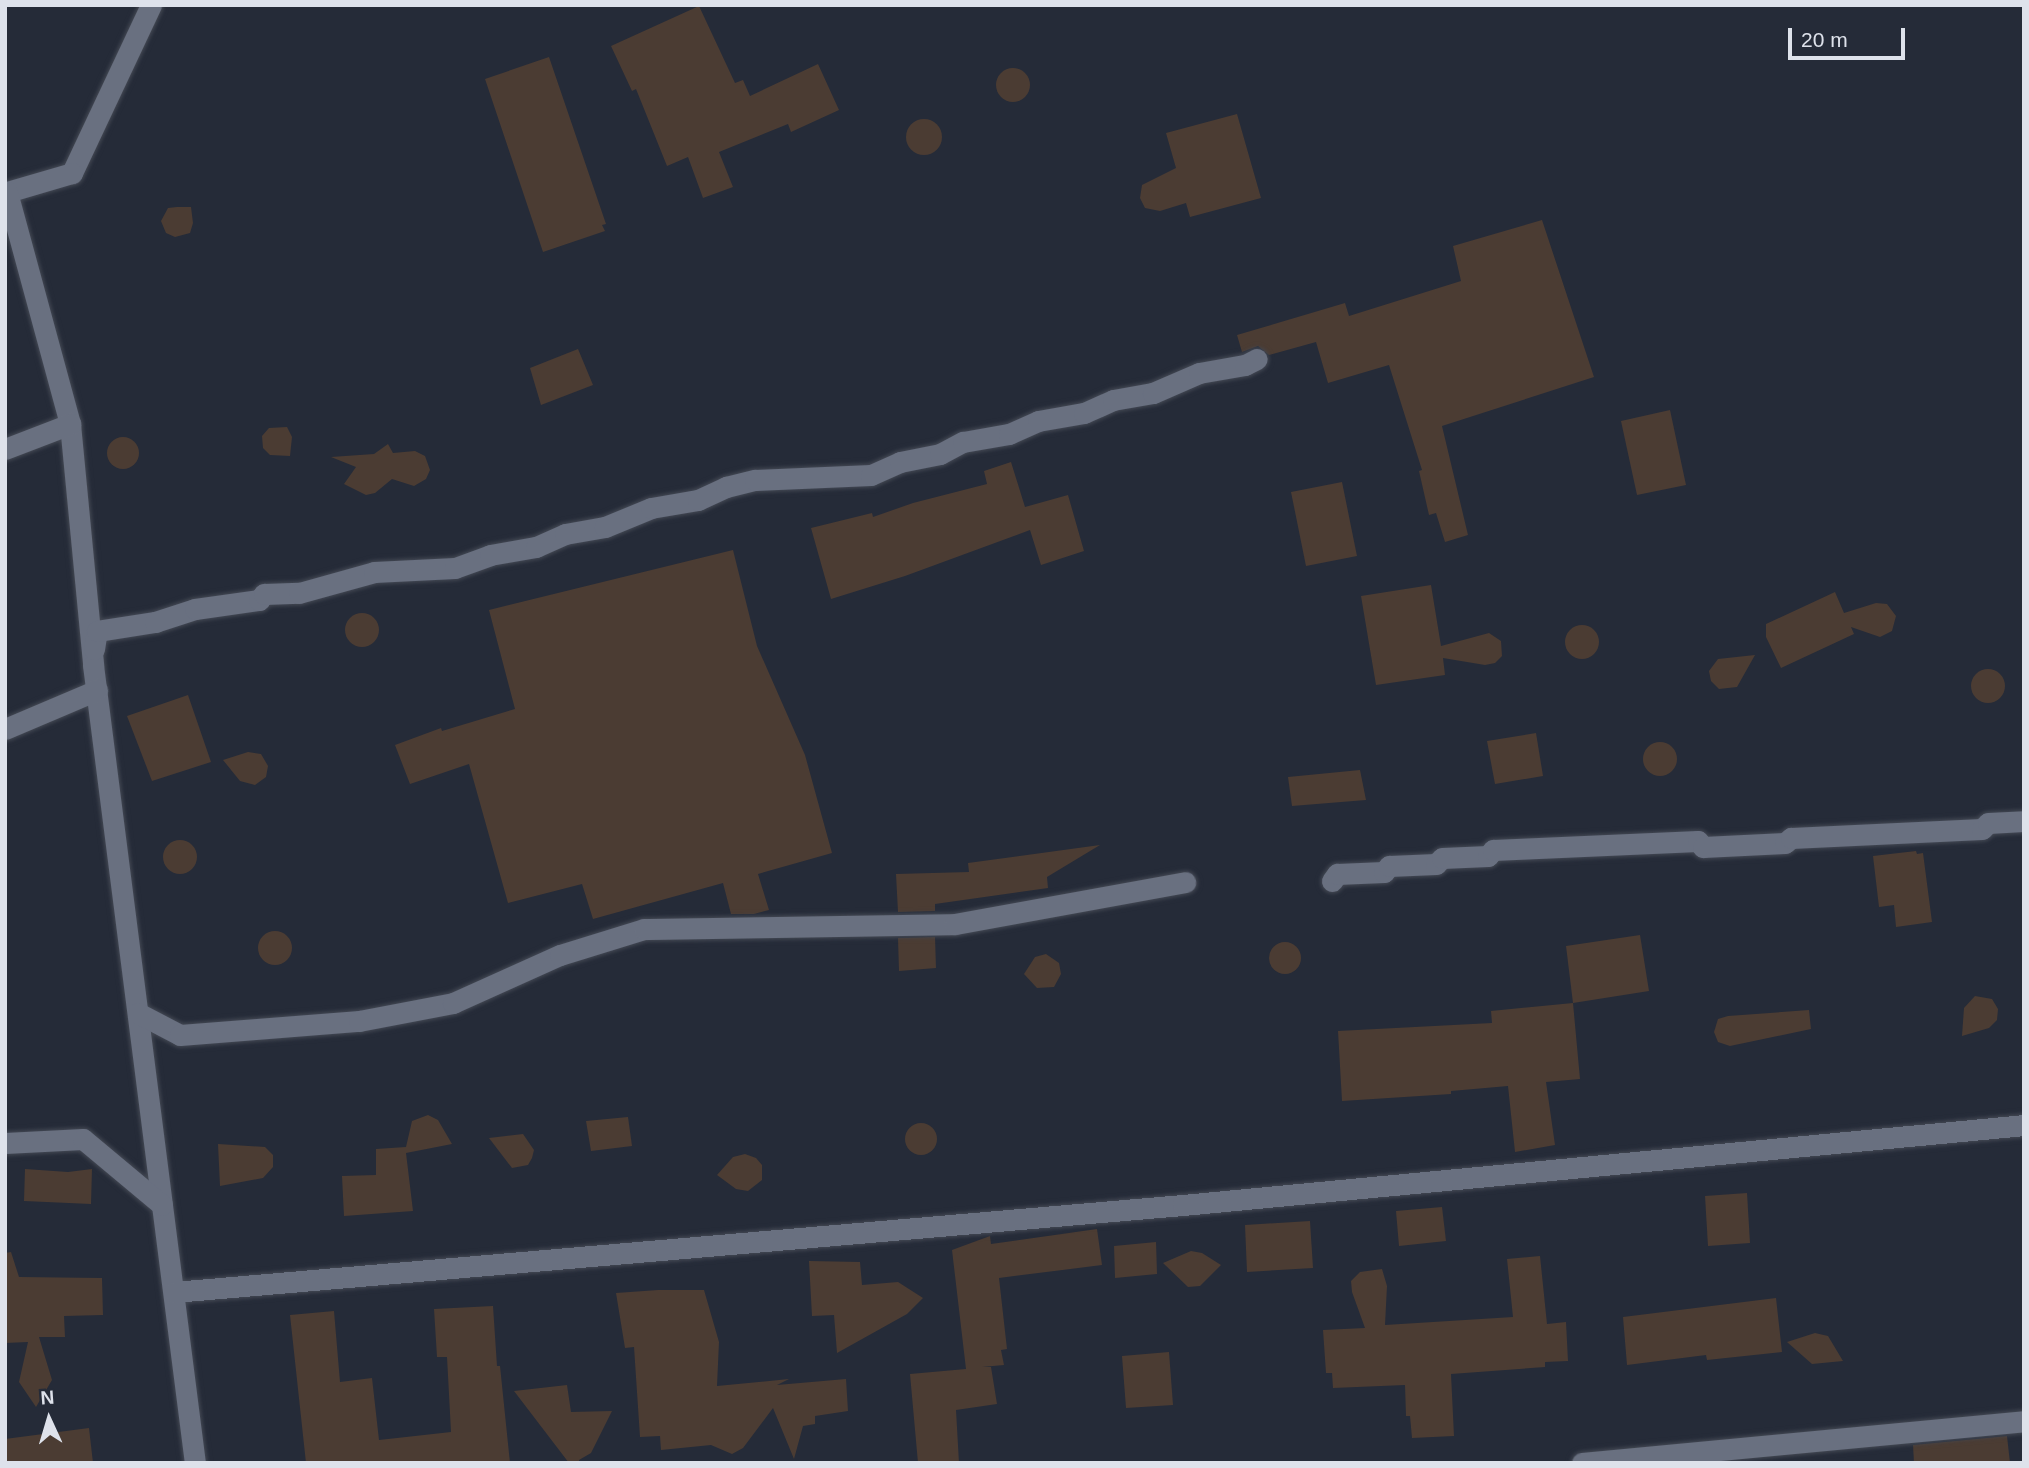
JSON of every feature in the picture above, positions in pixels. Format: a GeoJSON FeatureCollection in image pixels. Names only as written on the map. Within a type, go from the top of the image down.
{"type":"FeatureCollection","features":[{"type":"Feature","properties":{"kind":"street"},"geometry":{"type":"LineString","coordinates":[[150,5],[72,173],[6,192],[70,424],[93,666],[195,1463]]}},
{"type":"Feature","properties":{"kind":"street"},"geometry":{"type":"LineString","coordinates":[[93,666],[97,631],[155,622],[195,609],[259,600],[264,594],[299,593],[374,572],[455,568],[490,555],[536,547],[565,534],[605,527],[651,508],[698,500],[726,487],[755,480],[871,475],[900,462],[940,454],[963,442],[1009,434],[1038,421],[1084,413],[1113,400],[1153,393],[1199,373],[1245,365],[1257,359]]}},
{"type":"Feature","properties":{"kind":"street"},"geometry":{"type":"LineString","coordinates":[[5,449],[70,424]]}},
{"type":"Feature","properties":{"kind":"street"},"geometry":{"type":"LineString","coordinates":[[5,729],[97,691]]}},
{"type":"Feature","properties":{"kind":"street"},"geometry":{"type":"LineString","coordinates":[[1332,881],[1337,874],[1384,872],[1390,866],[1436,864],[1442,858],[1488,856],[1493,850],[1698,841],[1703,847],[1785,843],[1791,838],[1982,829],[1988,823],[2024,821]]}},
{"type":"Feature","properties":{"kind":"street"},"geometry":{"type":"LineString","coordinates":[[138,1013],[180,1035],[359,1021],[453,1003],[561,955],[644,929],[955,924],[1185,882]]}},
{"type":"Feature","properties":{"kind":"street"},"geometry":{"type":"LineString","coordinates":[[174,1292],[1183,1205],[2024,1125]]}},
{"type":"Feature","properties":{"kind":"street"},"geometry":{"type":"LineString","coordinates":[[5,1143],[83,1139],[162,1205]]}},
{"type":"Feature","properties":{"kind":"street"},"geometry":{"type":"LineString","coordinates":[[1582,1463],[2024,1421]]}},
{"type":"Feature","properties":{"kind":"building"},"geometry":{"type":"Polygon","coordinates":[[[699,6],[735,83],[743,80],[750,96],[818,64],[839,110],[791,132],[788,124],[719,152],[733,187],[703,198],[688,157],[667,166],[636,89],[632,91],[611,46],[699,6]]]}},
{"type":"Feature","properties":{"kind":"building"},"geometry":{"type":"Polygon","coordinates":[[[549,57],[606,224],[602,225],[605,231],[543,252],[485,79],[549,57]]]}},
{"type":"Feature","properties":{"kind":"building"},"geometry":{"type":"Polygon","coordinates":[[[1013,68],[1025,73],[1030,85],[1025,97],[1013,102],[1001,97],[996,85],[1001,73],[1013,68]]]}},
{"type":"Feature","properties":{"kind":"building"},"geometry":{"type":"Polygon","coordinates":[[[1237,114],[1261,198],[1190,217],[1186,203],[1160,211],[1145,208],[1140,198],[1142,185],[1176,168],[1166,133],[1237,114]]]}},
{"type":"Feature","properties":{"kind":"building"},"geometry":{"type":"Polygon","coordinates":[[[924,119],[936,125],[942,137],[936,149],[924,155],[912,149],[906,137],[912,125],[924,119]]]}},
{"type":"Feature","properties":{"kind":"building"},"geometry":{"type":"Polygon","coordinates":[[[191,207],[193,223],[190,233],[175,237],[166,233],[161,221],[168,208],[191,207]]]}},
{"type":"Feature","properties":{"kind":"building"},"geometry":{"type":"Polygon","coordinates":[[[1542,220],[1594,377],[1442,426],[1468,535],[1445,542],[1436,513],[1429,515],[1419,471],[1422,470],[1389,365],[1328,383],[1316,342],[1269,355],[1258,346],[1242,352],[1237,335],[1345,303],[1349,316],[1461,281],[1453,246],[1542,220]]]}},
{"type":"Feature","properties":{"kind":"building"},"geometry":{"type":"Polygon","coordinates":[[[578,349],[593,385],[541,405],[530,368],[578,349]]]}},
{"type":"Feature","properties":{"kind":"building"},"geometry":{"type":"Polygon","coordinates":[[[1670,410],[1686,485],[1637,495],[1621,421],[1670,410]]]}},
{"type":"Feature","properties":{"kind":"building"},"geometry":{"type":"Polygon","coordinates":[[[287,427],[292,437],[290,456],[270,455],[263,448],[262,436],[269,428],[287,427]]]}},
{"type":"Feature","properties":{"kind":"building"},"geometry":{"type":"Polygon","coordinates":[[[123,437],[134,442],[139,453],[134,464],[123,469],[112,464],[107,453],[112,442],[123,437]]]}},
{"type":"Feature","properties":{"kind":"building"},"geometry":{"type":"Polygon","coordinates":[[[388,444],[393,453],[415,451],[425,456],[430,470],[426,479],[414,486],[392,479],[375,493],[366,495],[344,484],[356,467],[331,457],[374,454],[388,444]]]}},
{"type":"Feature","properties":{"kind":"building"},"geometry":{"type":"Polygon","coordinates":[[[1011,462],[1025,507],[1068,495],[1084,551],[1041,565],[1030,530],[905,576],[831,599],[811,528],[872,513],[873,517],[913,503],[987,484],[984,471],[1011,462]]]}},
{"type":"Feature","properties":{"kind":"building"},"geometry":{"type":"Polygon","coordinates":[[[1342,482],[1357,556],[1306,566],[1291,492],[1342,482]]]}},
{"type":"Feature","properties":{"kind":"building"},"geometry":{"type":"Polygon","coordinates":[[[733,550],[757,646],[805,755],[832,853],[758,874],[769,910],[754,914],[731,914],[723,883],[593,919],[582,884],[508,903],[469,764],[410,784],[395,745],[441,728],[442,731],[515,709],[489,610],[733,550]]]}},
{"type":"Feature","properties":{"kind":"building"},"geometry":{"type":"Polygon","coordinates":[[[1431,585],[1441,646],[1489,633],[1501,641],[1502,656],[1495,663],[1485,665],[1443,658],[1445,675],[1376,685],[1361,596],[1431,585]]]}},
{"type":"Feature","properties":{"kind":"building"},"geometry":{"type":"Polygon","coordinates":[[[1835,592],[1844,613],[1876,603],[1887,604],[1896,616],[1892,631],[1880,637],[1851,627],[1854,634],[1781,668],[1766,637],[1766,624],[1835,592]]]}},
{"type":"Feature","properties":{"kind":"building"},"geometry":{"type":"Polygon","coordinates":[[[362,613],[374,618],[379,630],[374,642],[362,647],[350,642],[345,630],[350,618],[362,613]]]}},
{"type":"Feature","properties":{"kind":"building"},"geometry":{"type":"Polygon","coordinates":[[[1582,625],[1594,630],[1599,642],[1594,654],[1582,659],[1570,654],[1565,642],[1570,630],[1582,625]]]}},
{"type":"Feature","properties":{"kind":"building"},"geometry":{"type":"Polygon","coordinates":[[[1755,655],[1737,687],[1719,689],[1711,681],[1709,671],[1718,659],[1755,655]]]}},
{"type":"Feature","properties":{"kind":"building"},"geometry":{"type":"Polygon","coordinates":[[[1988,669],[2000,674],[2005,686],[2000,698],[1988,703],[1976,698],[1971,686],[1976,674],[1988,669]]]}},
{"type":"Feature","properties":{"kind":"building"},"geometry":{"type":"Polygon","coordinates":[[[188,695],[211,762],[152,781],[127,716],[188,695]]]}},
{"type":"Feature","properties":{"kind":"building"},"geometry":{"type":"Polygon","coordinates":[[[1536,733],[1543,776],[1495,784],[1487,741],[1536,733]]]}},
{"type":"Feature","properties":{"kind":"building"},"geometry":{"type":"Polygon","coordinates":[[[1660,742],[1672,747],[1677,759],[1672,771],[1660,776],[1648,771],[1643,759],[1648,747],[1660,742]]]}},
{"type":"Feature","properties":{"kind":"building"},"geometry":{"type":"Polygon","coordinates":[[[248,752],[261,754],[268,766],[266,777],[255,785],[240,781],[223,760],[248,752]]]}},
{"type":"Feature","properties":{"kind":"building"},"geometry":{"type":"Polygon","coordinates":[[[1360,770],[1366,800],[1292,806],[1288,777],[1360,770]]]}},
{"type":"Feature","properties":{"kind":"building"},"geometry":{"type":"Polygon","coordinates":[[[180,840],[192,845],[197,857],[192,869],[180,874],[168,869],[163,857],[168,845],[180,840]]]}},
{"type":"Feature","properties":{"kind":"building"},"geometry":{"type":"Polygon","coordinates":[[[1100,845],[1047,877],[1048,888],[935,904],[935,911],[898,912],[896,874],[969,872],[968,863],[1100,845]]]}},
{"type":"Feature","properties":{"kind":"building"},"geometry":{"type":"Polygon","coordinates":[[[1916,851],[1917,854],[1923,853],[1932,922],[1896,927],[1894,905],[1879,907],[1873,856],[1916,851]]]}},
{"type":"Feature","properties":{"kind":"building"},"geometry":{"type":"Polygon","coordinates":[[[275,931],[287,936],[292,948],[287,960],[275,965],[263,960],[258,948],[263,936],[275,931]]]}},
{"type":"Feature","properties":{"kind":"building"},"geometry":{"type":"Polygon","coordinates":[[[1640,935],[1649,991],[1573,1003],[1566,946],[1640,935]]]}},
{"type":"Feature","properties":{"kind":"building"},"geometry":{"type":"Polygon","coordinates":[[[935,937],[936,968],[899,971],[898,938],[935,937]]]}},
{"type":"Feature","properties":{"kind":"building"},"geometry":{"type":"Polygon","coordinates":[[[1285,942],[1296,947],[1301,958],[1296,969],[1285,974],[1274,969],[1269,958],[1274,947],[1285,942]]]}},
{"type":"Feature","properties":{"kind":"building"},"geometry":{"type":"Polygon","coordinates":[[[1046,954],[1059,963],[1061,974],[1054,987],[1037,988],[1024,974],[1035,957],[1046,954]]]}},
{"type":"Feature","properties":{"kind":"building"},"geometry":{"type":"Polygon","coordinates":[[[1975,996],[1992,999],[1998,1009],[1997,1020],[1989,1028],[1962,1036],[1964,1008],[1975,996]]]}},
{"type":"Feature","properties":{"kind":"building"},"geometry":{"type":"Polygon","coordinates":[[[1573,1003],[1580,1079],[1546,1082],[1555,1145],[1515,1152],[1508,1086],[1451,1091],[1451,1094],[1342,1101],[1338,1031],[1492,1023],[1491,1011],[1573,1003]]]}},
{"type":"Feature","properties":{"kind":"building"},"geometry":{"type":"Polygon","coordinates":[[[1809,1010],[1811,1029],[1730,1046],[1718,1042],[1714,1032],[1718,1019],[1728,1016],[1809,1010]]]}},
{"type":"Feature","properties":{"kind":"building"},"geometry":{"type":"Polygon","coordinates":[[[428,1115],[438,1120],[452,1144],[406,1153],[413,1211],[344,1216],[342,1176],[376,1175],[376,1149],[406,1147],[412,1121],[428,1115]]]}},
{"type":"Feature","properties":{"kind":"building"},"geometry":{"type":"Polygon","coordinates":[[[628,1117],[632,1146],[591,1151],[586,1121],[628,1117]]]}},
{"type":"Feature","properties":{"kind":"building"},"geometry":{"type":"Polygon","coordinates":[[[921,1123],[933,1127],[937,1139],[933,1151],[921,1155],[909,1151],[905,1139],[909,1127],[921,1123]]]}},
{"type":"Feature","properties":{"kind":"building"},"geometry":{"type":"Polygon","coordinates":[[[523,1134],[534,1150],[532,1158],[528,1165],[512,1168],[489,1138],[523,1134]]]}},
{"type":"Feature","properties":{"kind":"building"},"geometry":{"type":"Polygon","coordinates":[[[218,1144],[265,1147],[273,1155],[273,1167],[263,1178],[220,1186],[218,1144]]]}},
{"type":"Feature","properties":{"kind":"building"},"geometry":{"type":"Polygon","coordinates":[[[745,1154],[756,1158],[762,1165],[762,1180],[748,1191],[736,1189],[717,1175],[733,1157],[745,1154]]]}},
{"type":"Feature","properties":{"kind":"building"},"geometry":{"type":"Polygon","coordinates":[[[25,1169],[68,1172],[92,1169],[91,1204],[24,1201],[25,1169]]]}},
{"type":"Feature","properties":{"kind":"building"},"geometry":{"type":"Polygon","coordinates":[[[1747,1193],[1750,1243],[1708,1246],[1705,1196],[1747,1193]]]}},
{"type":"Feature","properties":{"kind":"building"},"geometry":{"type":"Polygon","coordinates":[[[1442,1207],[1446,1241],[1399,1246],[1396,1211],[1442,1207]]]}},
{"type":"Feature","properties":{"kind":"building"},"geometry":{"type":"Polygon","coordinates":[[[1310,1221],[1313,1268],[1247,1272],[1245,1225],[1310,1221]]]}},
{"type":"Feature","properties":{"kind":"building"},"geometry":{"type":"Polygon","coordinates":[[[1097,1229],[1102,1265],[999,1278],[1007,1349],[1001,1350],[1004,1365],[982,1367],[991,1367],[997,1404],[956,1410],[959,1463],[918,1463],[910,1374],[966,1369],[952,1250],[990,1236],[991,1244],[1097,1229]]]}},
{"type":"Feature","properties":{"kind":"building"},"geometry":{"type":"Polygon","coordinates":[[[1156,1242],[1157,1274],[1115,1278],[1114,1246],[1156,1242]]]}},
{"type":"Feature","properties":{"kind":"building"},"geometry":{"type":"Polygon","coordinates":[[[1191,1251],[1202,1253],[1221,1265],[1200,1286],[1188,1287],[1163,1263],[1191,1251]]]}},
{"type":"Feature","properties":{"kind":"building"},"geometry":{"type":"Polygon","coordinates":[[[11,1252],[19,1277],[102,1278],[103,1315],[64,1316],[65,1337],[39,1337],[52,1380],[36,1407],[19,1382],[28,1342],[5,1343],[5,1253],[11,1252]]]}},
{"type":"Feature","properties":{"kind":"building"},"geometry":{"type":"Polygon","coordinates":[[[1540,1256],[1547,1324],[1566,1322],[1568,1361],[1545,1362],[1545,1367],[1451,1374],[1454,1436],[1412,1438],[1410,1416],[1406,1416],[1405,1385],[1333,1388],[1332,1373],[1326,1373],[1323,1330],[1365,1328],[1352,1292],[1351,1281],[1360,1272],[1382,1269],[1387,1286],[1385,1325],[1513,1317],[1507,1259],[1540,1256]]]}},
{"type":"Feature","properties":{"kind":"building"},"geometry":{"type":"Polygon","coordinates":[[[809,1261],[860,1262],[862,1285],[898,1282],[923,1298],[907,1314],[837,1353],[834,1315],[812,1316],[809,1261]]]}},
{"type":"Feature","properties":{"kind":"building"},"geometry":{"type":"Polygon","coordinates":[[[704,1290],[719,1342],[717,1386],[789,1379],[777,1385],[846,1379],[848,1411],[815,1416],[815,1424],[803,1426],[794,1459],[773,1408],[743,1448],[732,1454],[711,1445],[661,1450],[660,1436],[640,1437],[634,1347],[625,1348],[616,1293],[704,1290]]]}},
{"type":"Feature","properties":{"kind":"building"},"geometry":{"type":"Polygon","coordinates":[[[1776,1298],[1782,1352],[1707,1360],[1706,1355],[1627,1365],[1623,1317],[1776,1298]]]}},
{"type":"Feature","properties":{"kind":"building"},"geometry":{"type":"Polygon","coordinates":[[[493,1306],[497,1366],[500,1366],[510,1463],[306,1463],[290,1315],[334,1311],[340,1382],[372,1378],[379,1440],[451,1432],[447,1357],[437,1357],[434,1309],[493,1306]]]}},
{"type":"Feature","properties":{"kind":"building"},"geometry":{"type":"Polygon","coordinates":[[[1815,1333],[1828,1336],[1843,1361],[1812,1364],[1787,1342],[1815,1333]]]}},
{"type":"Feature","properties":{"kind":"building"},"geometry":{"type":"Polygon","coordinates":[[[1169,1352],[1173,1405],[1126,1408],[1122,1356],[1169,1352]]]}},
{"type":"Feature","properties":{"kind":"building"},"geometry":{"type":"Polygon","coordinates":[[[567,1385],[571,1412],[612,1411],[591,1453],[579,1460],[579,1463],[569,1463],[514,1391],[567,1385]]]}},
{"type":"Feature","properties":{"kind":"building"},"geometry":{"type":"Polygon","coordinates":[[[89,1428],[93,1463],[5,1463],[5,1439],[89,1428]]]}},
{"type":"Feature","properties":{"kind":"building"},"geometry":{"type":"Polygon","coordinates":[[[2007,1436],[2010,1463],[1914,1463],[1913,1445],[2007,1436]]]}}]}
